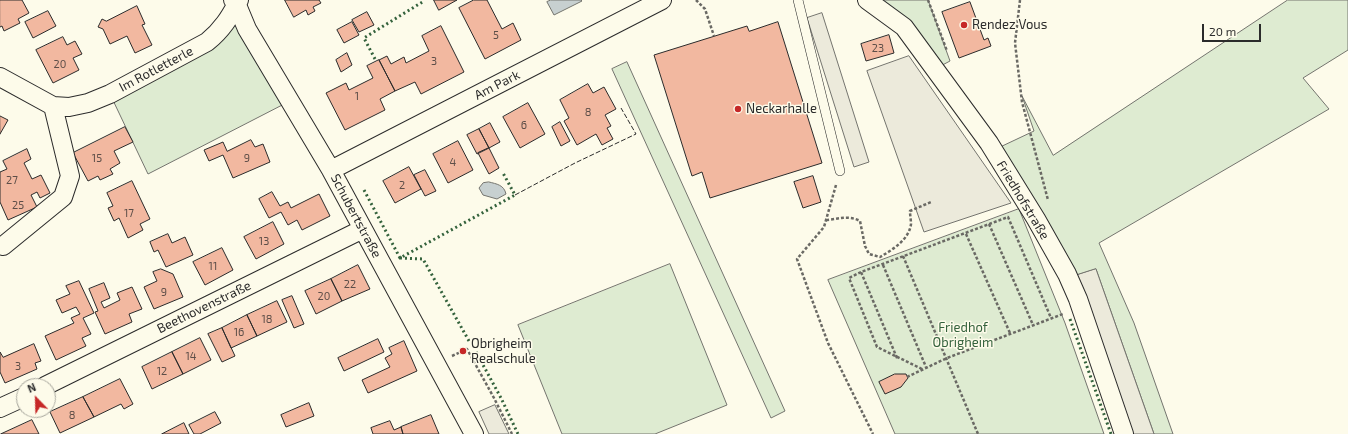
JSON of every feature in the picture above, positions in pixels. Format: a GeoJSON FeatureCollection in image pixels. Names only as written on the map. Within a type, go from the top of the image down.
{"type":"FeatureCollection","features":[{"type":"Feature","properties":{"kind":"street","name":"Am Park"},"geometry":{"type":"LineString","coordinates":[[331,170],[662,0]]}},
{"type":"Feature","properties":{"kind":"street","name":"Friedhofstraße"},"geometry":{"type":"LineString","coordinates":[[867,0],[904,27],[989,143],[1036,219],[1068,278],[1081,309],[1124,434]]}},
{"type":"Feature","properties":{"kind":"street","name":"Schubertstraße"},"geometry":{"type":"LineString","coordinates":[[236,2],[247,28],[331,170],[474,434]]}},
{"type":"Feature","properties":{"kind":"street","name":"Im Rotletterle"},"geometry":{"type":"LineString","coordinates":[[0,77],[53,106],[69,107],[88,103],[110,94],[207,42],[219,32],[236,2]]}},
{"type":"Feature","properties":{"kind":"street"},"geometry":{"type":"LineString","coordinates":[[3,246],[62,197],[70,176],[53,106]]}},
{"type":"Feature","properties":{"kind":"street","name":"Beethovenstraße"},"geometry":{"type":"LineString","coordinates":[[56,381],[363,229]]}},
{"type":"Feature","properties":{"kind":"street"},"geometry":{"type":"LineString","coordinates":[[0,408],[16,401]]}},
{"type":"Feature","properties":{"kind":"lane"},"geometry":{"type":"LineString","coordinates":[[798,0],[840,171]]}},
{"type":"Feature","properties":{"kind":"path"},"geometry":{"type":"LineString","coordinates":[[696,0],[705,9],[714,36]]}},
{"type":"Feature","properties":{"kind":"path"},"geometry":{"type":"LineString","coordinates":[[928,0],[950,61],[934,69]]}},
{"type":"Feature","properties":{"kind":"path"},"geometry":{"type":"LineString","coordinates":[[1020,0],[1015,43],[1022,102],[1048,201]]}},
{"type":"Feature","properties":{"kind":"path"},"geometry":{"type":"LineString","coordinates":[[840,171],[824,227],[798,259],[828,343],[873,434]]}},
{"type":"Feature","properties":{"kind":"path"},"geometry":{"type":"LineString","coordinates":[[826,220],[854,218],[860,222],[865,246],[869,254],[880,257],[902,241],[908,233],[911,225],[910,211],[931,202]]}},
{"type":"Feature","properties":{"kind":"path"},"geometry":{"type":"LineString","coordinates":[[923,369],[897,358],[876,346],[849,278],[861,272],[966,234],[1008,217],[1051,318]]}},
{"type":"Feature","properties":{"kind":"path"},"geometry":{"type":"LineString","coordinates":[[989,224],[1033,326]]}},
{"type":"Feature","properties":{"kind":"path"},"geometry":{"type":"LineString","coordinates":[[966,234],[1010,333]]}},
{"type":"Feature","properties":{"kind":"path"},"geometry":{"type":"LineString","coordinates":[[904,256],[978,434]]}},
{"type":"Feature","properties":{"kind":"path"},"geometry":{"type":"LineString","coordinates":[[883,265],[926,367]]}},
{"type":"Feature","properties":{"kind":"path"},"geometry":{"type":"LineString","coordinates":[[861,272],[897,358]]}},
{"type":"Feature","properties":{"kind":"path"},"geometry":{"type":"LineString","coordinates":[[908,377],[946,358],[1051,318],[1081,309]]}},
{"type":"Feature","properties":{"kind":"path"},"geometry":{"type":"LineString","coordinates":[[436,364],[468,349],[512,434]]}},
{"type":"Feature","properties":{"kind":"green space"},"geometry":{"type":"Polygon","coordinates":[[[867,0],[928,0],[950,61],[935,69],[867,0]]]}},
{"type":"Feature","properties":{"kind":"green space"},"geometry":{"type":"Polygon","coordinates":[[[1288,0],[1348,0],[1348,50],[1303,78],[1329,109],[1099,243],[1134,323],[1173,434],[1154,434],[1096,269],[1068,278],[998,148],[1034,131],[1022,96],[1053,155],[1288,0]]]}},
{"type":"Feature","properties":{"kind":"green space"},"geometry":{"type":"Polygon","coordinates":[[[237,5],[290,101],[148,174],[110,94],[207,42],[237,5]]]}},
{"type":"Feature","properties":{"kind":"green space"},"geometry":{"type":"Polygon","coordinates":[[[627,62],[785,411],[771,418],[612,69],[627,62]]]}},
{"type":"Feature","properties":{"kind":"green space","name":"Friedhof Obrigheim"},"geometry":{"type":"Polygon","coordinates":[[[1019,209],[1065,323],[1104,434],[895,434],[828,280],[1019,209]]]}},
{"type":"Feature","properties":{"kind":"green space"},"geometry":{"type":"Polygon","coordinates":[[[670,264],[727,405],[655,434],[562,434],[518,325],[670,264]]]}},
{"type":"Feature","properties":{"kind":"shaded area"},"geometry":{"type":"Polygon","coordinates":[[[551,0],[582,1],[554,15],[547,2],[551,0]]]}},
{"type":"Feature","properties":{"kind":"shaded area"},"geometry":{"type":"Polygon","coordinates":[[[822,13],[869,162],[854,167],[807,18],[822,13]]]}},
{"type":"Feature","properties":{"kind":"shaded area"},"geometry":{"type":"Polygon","coordinates":[[[909,56],[1011,203],[924,232],[867,71],[909,56]]]}},
{"type":"Feature","properties":{"kind":"shaded area"},"geometry":{"type":"Polygon","coordinates":[[[489,182],[502,187],[506,194],[497,199],[483,195],[479,188],[483,183],[489,182]]]}},
{"type":"Feature","properties":{"kind":"shaded area"},"geometry":{"type":"Polygon","coordinates":[[[1096,269],[1154,434],[1124,434],[1068,278],[1096,269]]]}},
{"type":"Feature","properties":{"kind":"shaded area"},"geometry":{"type":"Polygon","coordinates":[[[495,405],[509,434],[489,434],[479,412],[495,405]]]}},
{"type":"Feature","properties":{"kind":"building"},"geometry":{"type":"Polygon","coordinates":[[[0,0],[22,0],[29,13],[18,19],[20,23],[4,31],[2,26],[0,27],[0,0]]]}},
{"type":"Feature","properties":{"kind":"building"},"geometry":{"type":"Polygon","coordinates":[[[285,0],[319,0],[321,3],[313,7],[315,11],[308,15],[306,10],[294,17],[285,0]]]}},
{"type":"Feature","properties":{"kind":"building"},"geometry":{"type":"Polygon","coordinates":[[[434,0],[457,0],[439,10],[434,0]]]}},
{"type":"Feature","properties":{"kind":"building"},"geometry":{"type":"Polygon","coordinates":[[[474,0],[487,0],[502,29],[513,23],[521,40],[485,59],[459,8],[474,0]]]}},
{"type":"Feature","properties":{"kind":"building"},"geometry":{"type":"Polygon","coordinates":[[[970,2],[984,40],[988,38],[991,46],[959,58],[942,12],[970,2]]]}},
{"type":"Feature","properties":{"kind":"building"},"geometry":{"type":"Polygon","coordinates":[[[137,6],[145,24],[142,25],[152,45],[135,53],[127,36],[110,44],[103,29],[98,27],[102,19],[106,21],[137,6]]]}},
{"type":"Feature","properties":{"kind":"building"},"geometry":{"type":"Polygon","coordinates":[[[48,11],[56,26],[33,38],[25,22],[48,11]]]}},
{"type":"Feature","properties":{"kind":"building"},"geometry":{"type":"Polygon","coordinates":[[[367,12],[374,25],[359,32],[352,20],[367,12]]]}},
{"type":"Feature","properties":{"kind":"building"},"geometry":{"type":"Polygon","coordinates":[[[352,22],[359,35],[344,43],[337,30],[352,22]]]}},
{"type":"Feature","properties":{"kind":"building","name":"Neckarhalle"},"geometry":{"type":"Polygon","coordinates":[[[778,22],[822,163],[710,198],[702,172],[692,176],[654,55],[747,26],[749,31],[778,22]]]}},
{"type":"Feature","properties":{"kind":"building"},"geometry":{"type":"Polygon","coordinates":[[[441,26],[464,72],[421,94],[415,82],[395,91],[379,60],[387,56],[391,64],[404,57],[406,63],[429,51],[422,36],[441,26]]]}},
{"type":"Feature","properties":{"kind":"building"},"geometry":{"type":"Polygon","coordinates":[[[889,35],[894,53],[866,61],[861,44],[889,35]]]}},
{"type":"Feature","properties":{"kind":"building"},"geometry":{"type":"Polygon","coordinates":[[[63,37],[67,45],[75,41],[82,54],[73,58],[79,70],[53,83],[36,50],[63,37]]]}},
{"type":"Feature","properties":{"kind":"building"},"geometry":{"type":"Polygon","coordinates":[[[347,53],[352,65],[341,72],[336,60],[347,53]]]}},
{"type":"Feature","properties":{"kind":"building"},"geometry":{"type":"Polygon","coordinates":[[[379,60],[395,91],[380,99],[385,110],[345,130],[326,93],[346,83],[349,90],[373,78],[367,66],[379,60]]]}},
{"type":"Feature","properties":{"kind":"building"},"geometry":{"type":"Polygon","coordinates":[[[588,84],[593,93],[604,87],[616,109],[605,115],[611,126],[607,128],[613,139],[602,145],[596,134],[577,145],[564,121],[569,118],[560,100],[588,84]]]}},
{"type":"Feature","properties":{"kind":"building"},"geometry":{"type":"Polygon","coordinates":[[[528,103],[545,134],[520,148],[503,117],[528,103]]]}},
{"type":"Feature","properties":{"kind":"building"},"geometry":{"type":"Polygon","coordinates":[[[0,116],[8,120],[0,134],[0,116]]]}},
{"type":"Feature","properties":{"kind":"building"},"geometry":{"type":"Polygon","coordinates":[[[560,122],[570,141],[561,146],[552,127],[560,122]]]}},
{"type":"Feature","properties":{"kind":"building"},"geometry":{"type":"Polygon","coordinates":[[[490,123],[500,142],[489,148],[479,129],[490,123]]]}},
{"type":"Feature","properties":{"kind":"building"},"geometry":{"type":"Polygon","coordinates":[[[125,127],[133,142],[114,151],[120,163],[110,169],[113,174],[100,180],[98,176],[88,181],[73,153],[125,127]]]}},
{"type":"Feature","properties":{"kind":"building"},"geometry":{"type":"Polygon","coordinates":[[[479,129],[489,148],[477,154],[467,135],[479,129]]]}},
{"type":"Feature","properties":{"kind":"building"},"geometry":{"type":"Polygon","coordinates":[[[251,140],[255,147],[263,144],[270,162],[233,178],[223,155],[209,161],[204,150],[223,142],[227,151],[251,140]]]}},
{"type":"Feature","properties":{"kind":"building"},"geometry":{"type":"Polygon","coordinates":[[[458,141],[473,170],[448,183],[433,154],[458,141]]]}},
{"type":"Feature","properties":{"kind":"building"},"geometry":{"type":"Polygon","coordinates":[[[489,148],[499,168],[489,174],[478,153],[489,148]]]}},
{"type":"Feature","properties":{"kind":"building"},"geometry":{"type":"Polygon","coordinates":[[[27,149],[31,159],[24,163],[32,179],[41,175],[50,193],[40,198],[37,192],[31,195],[37,207],[8,220],[0,202],[0,172],[7,169],[3,161],[27,149]]]}},
{"type":"Feature","properties":{"kind":"building"},"geometry":{"type":"Polygon","coordinates":[[[409,167],[421,189],[395,203],[383,181],[409,167]]]}},
{"type":"Feature","properties":{"kind":"building"},"geometry":{"type":"Polygon","coordinates":[[[425,170],[436,191],[425,196],[414,175],[425,170]]]}},
{"type":"Feature","properties":{"kind":"building"},"geometry":{"type":"Polygon","coordinates":[[[813,176],[821,202],[803,208],[794,182],[813,176]]]}},
{"type":"Feature","properties":{"kind":"building"},"geometry":{"type":"Polygon","coordinates":[[[132,181],[150,219],[140,224],[143,230],[128,238],[119,218],[114,221],[108,208],[113,206],[107,193],[132,181]]]}},
{"type":"Feature","properties":{"kind":"building"},"geometry":{"type":"Polygon","coordinates":[[[272,192],[280,206],[288,202],[291,208],[319,194],[330,216],[302,230],[297,220],[288,225],[281,212],[269,218],[259,199],[272,192]]]}},
{"type":"Feature","properties":{"kind":"building"},"geometry":{"type":"Polygon","coordinates":[[[273,222],[284,244],[256,259],[244,237],[273,222]]]}},
{"type":"Feature","properties":{"kind":"building"},"geometry":{"type":"Polygon","coordinates":[[[168,234],[172,243],[185,237],[193,255],[166,267],[158,250],[154,252],[150,242],[168,234]]]}},
{"type":"Feature","properties":{"kind":"building"},"geometry":{"type":"Polygon","coordinates":[[[222,248],[233,270],[205,285],[193,262],[222,248]]]}},
{"type":"Feature","properties":{"kind":"building"},"geometry":{"type":"Polygon","coordinates":[[[358,265],[370,289],[342,301],[331,279],[358,265]]]}},
{"type":"Feature","properties":{"kind":"building"},"geometry":{"type":"Polygon","coordinates":[[[161,269],[173,274],[183,297],[154,309],[144,287],[157,281],[153,272],[161,269]]]}},
{"type":"Feature","properties":{"kind":"building"},"geometry":{"type":"Polygon","coordinates":[[[331,279],[342,301],[316,314],[305,291],[331,279]]]}},
{"type":"Feature","properties":{"kind":"building"},"geometry":{"type":"Polygon","coordinates":[[[79,281],[94,313],[83,318],[91,334],[82,338],[86,346],[56,360],[45,336],[74,323],[71,318],[80,314],[76,307],[62,313],[56,300],[70,294],[66,286],[79,281]]]}},
{"type":"Feature","properties":{"kind":"building"},"geometry":{"type":"Polygon","coordinates":[[[104,283],[110,298],[101,302],[104,308],[120,300],[117,293],[132,287],[142,309],[129,314],[132,322],[105,334],[95,312],[98,311],[89,289],[104,283]]]}},
{"type":"Feature","properties":{"kind":"building"},"geometry":{"type":"Polygon","coordinates":[[[292,296],[304,324],[294,328],[282,300],[292,296]]]}},
{"type":"Feature","properties":{"kind":"building"},"geometry":{"type":"Polygon","coordinates":[[[277,301],[287,322],[257,336],[247,315],[277,301]]]}},
{"type":"Feature","properties":{"kind":"building"},"geometry":{"type":"Polygon","coordinates":[[[247,315],[257,336],[231,348],[222,328],[247,315]]]}},
{"type":"Feature","properties":{"kind":"building"},"geometry":{"type":"Polygon","coordinates":[[[222,328],[235,356],[222,362],[208,334],[222,328]]]}},
{"type":"Feature","properties":{"kind":"building"},"geometry":{"type":"Polygon","coordinates":[[[200,338],[211,360],[183,374],[172,352],[200,338]]]}},
{"type":"Feature","properties":{"kind":"building"},"geometry":{"type":"Polygon","coordinates":[[[378,339],[384,352],[344,371],[338,358],[378,339]]]}},
{"type":"Feature","properties":{"kind":"building"},"geometry":{"type":"Polygon","coordinates":[[[404,341],[417,371],[368,393],[362,380],[390,367],[385,358],[392,354],[389,348],[404,341]]]}},
{"type":"Feature","properties":{"kind":"building"},"geometry":{"type":"Polygon","coordinates":[[[34,344],[41,361],[35,363],[37,369],[5,383],[0,372],[0,352],[3,357],[34,344]]]}},
{"type":"Feature","properties":{"kind":"building"},"geometry":{"type":"Polygon","coordinates":[[[172,352],[183,374],[152,389],[142,367],[172,352]]]}},
{"type":"Feature","properties":{"kind":"building"},"geometry":{"type":"Polygon","coordinates":[[[895,374],[906,374],[908,378],[901,387],[885,394],[879,382],[895,374]]]}},
{"type":"Feature","properties":{"kind":"building"},"geometry":{"type":"Polygon","coordinates":[[[120,379],[133,404],[124,409],[121,404],[94,417],[83,397],[120,379]]]}},
{"type":"Feature","properties":{"kind":"building"},"geometry":{"type":"Polygon","coordinates":[[[83,397],[94,417],[60,433],[53,418],[56,418],[56,409],[83,397]]]}},
{"type":"Feature","properties":{"kind":"building"},"geometry":{"type":"Polygon","coordinates":[[[309,403],[314,416],[286,427],[281,415],[309,403]]]}},
{"type":"Feature","properties":{"kind":"building"},"geometry":{"type":"Polygon","coordinates":[[[215,412],[221,423],[200,434],[194,434],[189,425],[215,412]]]}},
{"type":"Feature","properties":{"kind":"building"},"geometry":{"type":"Polygon","coordinates":[[[431,415],[439,434],[403,434],[401,427],[431,415]]]}},
{"type":"Feature","properties":{"kind":"building"},"geometry":{"type":"Polygon","coordinates":[[[32,420],[39,434],[1,434],[32,420]]]}},
{"type":"Feature","properties":{"kind":"building"},"geometry":{"type":"Polygon","coordinates":[[[390,421],[394,430],[401,427],[403,434],[373,434],[371,428],[390,421]]]}},
{"type":"Feature","properties":{"kind":"building"},"geometry":{"type":"Polygon","coordinates":[[[184,423],[189,434],[162,434],[184,423]]]}},
{"type":"Feature","properties":{"kind":"hedge"},"geometry":{"type":"LineString","coordinates":[[375,59],[364,38],[424,1]]}},
{"type":"Feature","properties":{"kind":"hedge"},"geometry":{"type":"LineString","coordinates":[[364,190],[400,258],[515,195],[503,173]]}},
{"type":"Feature","properties":{"kind":"hedge"},"geometry":{"type":"LineString","coordinates":[[400,258],[423,259],[469,341]]}},
{"type":"Feature","properties":{"kind":"hedge"},"geometry":{"type":"LineString","coordinates":[[1070,319],[1111,434]]}},
{"type":"Feature","properties":{"kind":"hedge"},"geometry":{"type":"LineString","coordinates":[[476,352],[501,398],[518,434]]}},
{"type":"Feature","properties":{"kind":"fence"},"geometry":{"type":"LineString","coordinates":[[515,195],[575,163],[636,134],[621,108]]}},
{"type":"Feature","properties":{"kind":"place","name":"Rendez Vous"},"geometry":{"type":"Point","coordinates":[964,25]}},
{"type":"Feature","properties":{"kind":"place","name":"Neckarhalle"},"geometry":{"type":"Point","coordinates":[738,109]}},
{"type":"Feature","properties":{"kind":"place","name":"Obrigheim Realschule"},"geometry":{"type":"Point","coordinates":[463,351]}}]}
